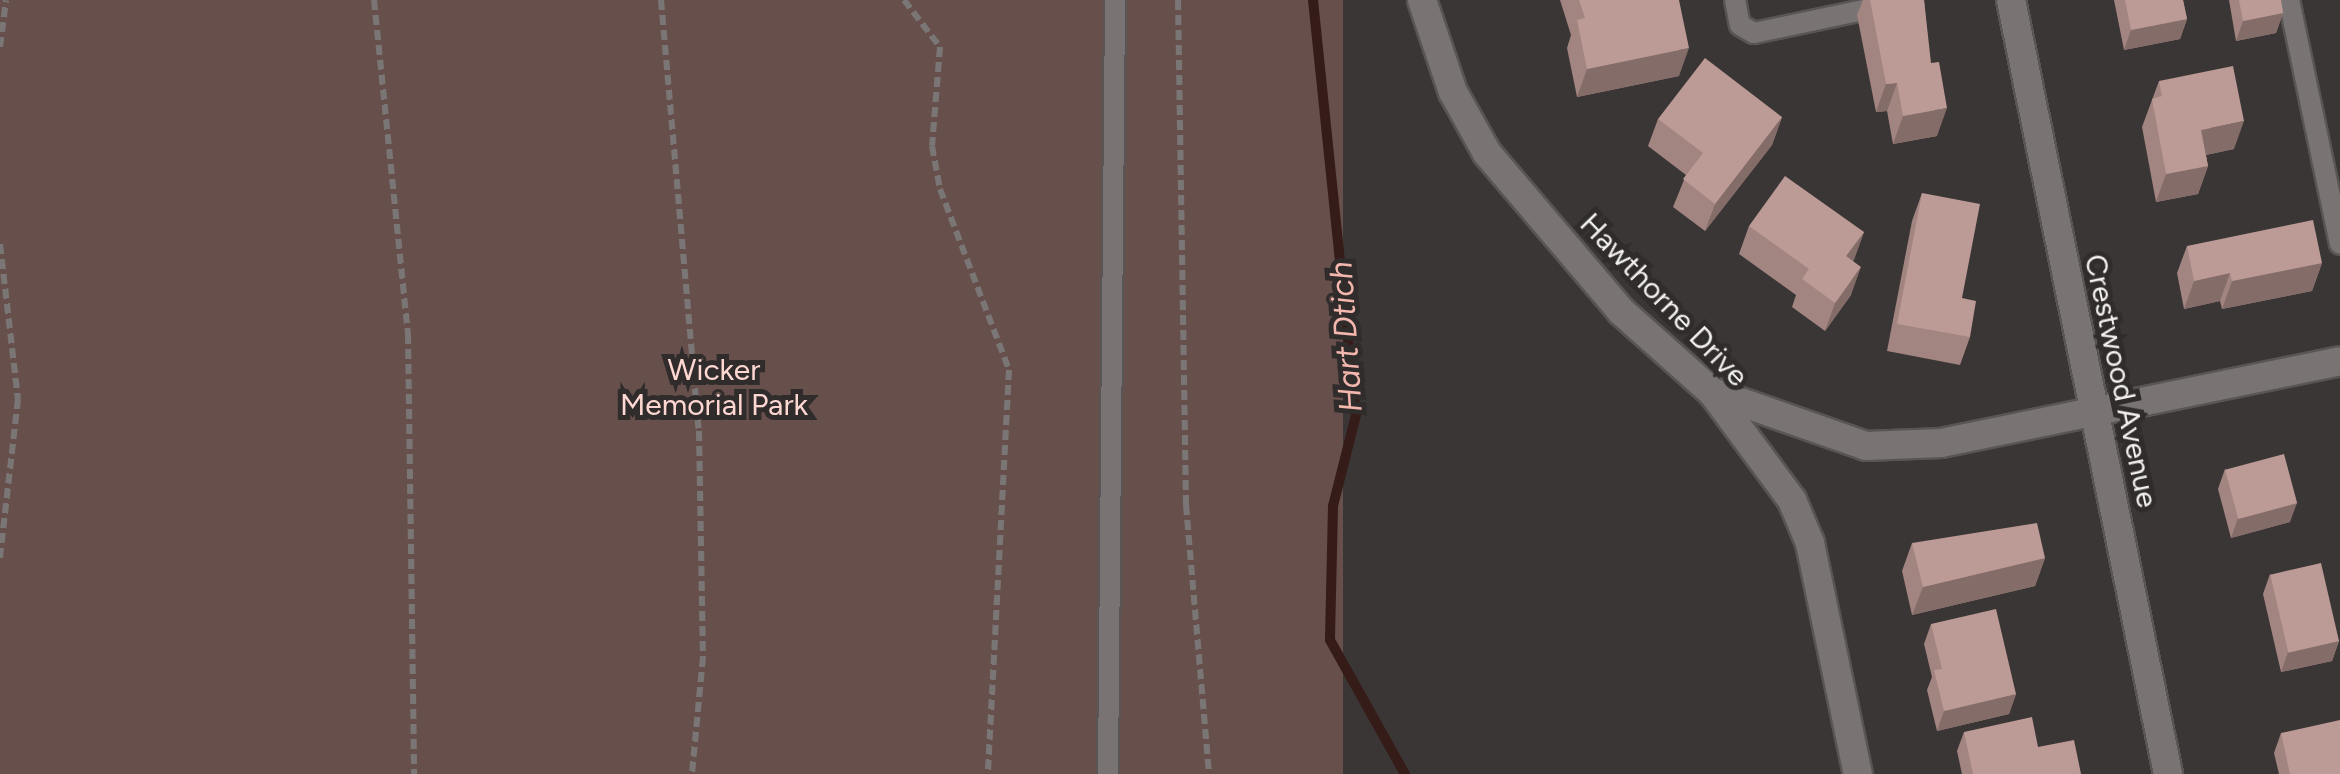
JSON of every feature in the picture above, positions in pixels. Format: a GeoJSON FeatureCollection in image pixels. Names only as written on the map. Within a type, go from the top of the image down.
{"type":"FeatureCollection","features":[{"type":"Feature","properties":{"kind":"street","name":"Hawthorne Drive"},"geometry":{"type":"LineString","coordinates":[[1422,0],[1452,92],[1486,153],[1621,311],[1712,392],[1792,500],[1810,543],[1858,774]]}},
{"type":"Feature","properties":{"kind":"street","name":"Crestwood Avenue"},"geometry":{"type":"LineString","coordinates":[[2010,0],[2168,774]]}},
{"type":"Feature","properties":{"kind":"street"},"geometry":{"type":"LineString","coordinates":[[1712,392],[1866,446],[1941,443],[2095,415],[2340,361]]}},
{"type":"Feature","properties":{"kind":"lane"},"geometry":{"type":"LineString","coordinates":[[1108,774],[1115,0]]}},
{"type":"Feature","properties":{"kind":"lane"},"geometry":{"type":"LineString","coordinates":[[1735,0],[1740,25],[1754,33],[1910,0]]}},
{"type":"Feature","properties":{"kind":"lane"},"geometry":{"type":"LineString","coordinates":[[2289,0],[2340,244]]}},
{"type":"Feature","properties":{"kind":"path"},"geometry":{"type":"LineString","coordinates":[[0,48],[6,0]]}},
{"type":"Feature","properties":{"kind":"path"},"geometry":{"type":"LineString","coordinates":[[374,0],[408,334],[414,774]]}},
{"type":"Feature","properties":{"kind":"path"},"geometry":{"type":"LineString","coordinates":[[661,0],[699,431],[703,657],[692,774]]}},
{"type":"Feature","properties":{"kind":"path"},"geometry":{"type":"LineString","coordinates":[[904,0],[940,47],[932,146],[940,189],[1009,370],[988,774]]}},
{"type":"Feature","properties":{"kind":"path"},"geometry":{"type":"LineString","coordinates":[[1178,0],[1186,505],[1209,774]]}},
{"type":"Feature","properties":{"kind":"path"},"geometry":{"type":"LineString","coordinates":[[0,244],[18,399],[0,558]]}},
{"type":"Feature","properties":{"kind":"green space","name":"Wicker Memorial Park"},"geometry":{"type":"Polygon","coordinates":[[[0,0],[1343,0],[1343,774],[0,774],[0,0]]]}},
{"type":"Feature","properties":{"kind":"building"},"geometry":{"type":"Polygon","coordinates":[[[1579,0],[1679,0],[1689,48],[1587,69],[1577,20],[1585,18],[1579,0]]]}},
{"type":"Feature","properties":{"kind":"building"},"geometry":{"type":"Polygon","coordinates":[[[1870,0],[1924,0],[1931,63],[1939,62],[1947,108],[1903,116],[1897,83],[1886,84],[1870,0]]]}},
{"type":"Feature","properties":{"kind":"building"},"geometry":{"type":"Polygon","coordinates":[[[2125,0],[2183,0],[2187,19],[2131,30],[2125,0]]]}},
{"type":"Feature","properties":{"kind":"building"},"geometry":{"type":"Polygon","coordinates":[[[2239,0],[2281,0],[2283,13],[2243,21],[2239,0]]]}},
{"type":"Feature","properties":{"kind":"building"},"geometry":{"type":"Polygon","coordinates":[[[1705,58],[1782,117],[1715,204],[1683,179],[1703,153],[1658,119],[1705,58]]]}},
{"type":"Feature","properties":{"kind":"building"},"geometry":{"type":"Polygon","coordinates":[[[2233,66],[2244,121],[2201,130],[2208,166],[2166,174],[2152,99],[2162,96],[2159,81],[2233,66]]]}},
{"type":"Feature","properties":{"kind":"building"},"geometry":{"type":"Polygon","coordinates":[[[1785,176],[1864,232],[1846,256],[1861,267],[1835,303],[1802,279],[1809,269],[1749,226],[1785,176]]]}},
{"type":"Feature","properties":{"kind":"building"},"geometry":{"type":"Polygon","coordinates":[[[1922,193],[1980,204],[1962,298],[1976,301],[1970,337],[1897,324],[1922,193]]]}},
{"type":"Feature","properties":{"kind":"building"},"geometry":{"type":"Polygon","coordinates":[[[2313,220],[2322,263],[2232,281],[2230,273],[2194,281],[2187,246],[2313,220]]]}},
{"type":"Feature","properties":{"kind":"building"},"geometry":{"type":"Polygon","coordinates":[[[2284,454],[2297,503],[2238,519],[2225,470],[2284,454]]]}},
{"type":"Feature","properties":{"kind":"building"},"geometry":{"type":"Polygon","coordinates":[[[2037,523],[2045,558],[1923,587],[1912,543],[2037,523]]]}},
{"type":"Feature","properties":{"kind":"building"},"geometry":{"type":"Polygon","coordinates":[[[2321,563],[2339,641],[2288,653],[2270,575],[2321,563]]]}},
{"type":"Feature","properties":{"kind":"building"},"geometry":{"type":"Polygon","coordinates":[[[1996,609],[2016,694],[1944,711],[1934,670],[1942,669],[1931,624],[1996,609]]]}},
{"type":"Feature","properties":{"kind":"building"},"geometry":{"type":"Polygon","coordinates":[[[2032,717],[2038,747],[2074,740],[2081,774],[1973,774],[1964,732],[2032,717]]]}},
{"type":"Feature","properties":{"kind":"building"},"geometry":{"type":"Polygon","coordinates":[[[2340,720],[2340,774],[2290,774],[2281,733],[2340,720]]]}},
{"type":"Feature","properties":{"kind":"waterway","name":"Hart Dtich"},"geometry":{"type":"LineString","coordinates":[[1313,0],[1356,415],[1333,506],[1330,640],[1405,774]]}}]}
